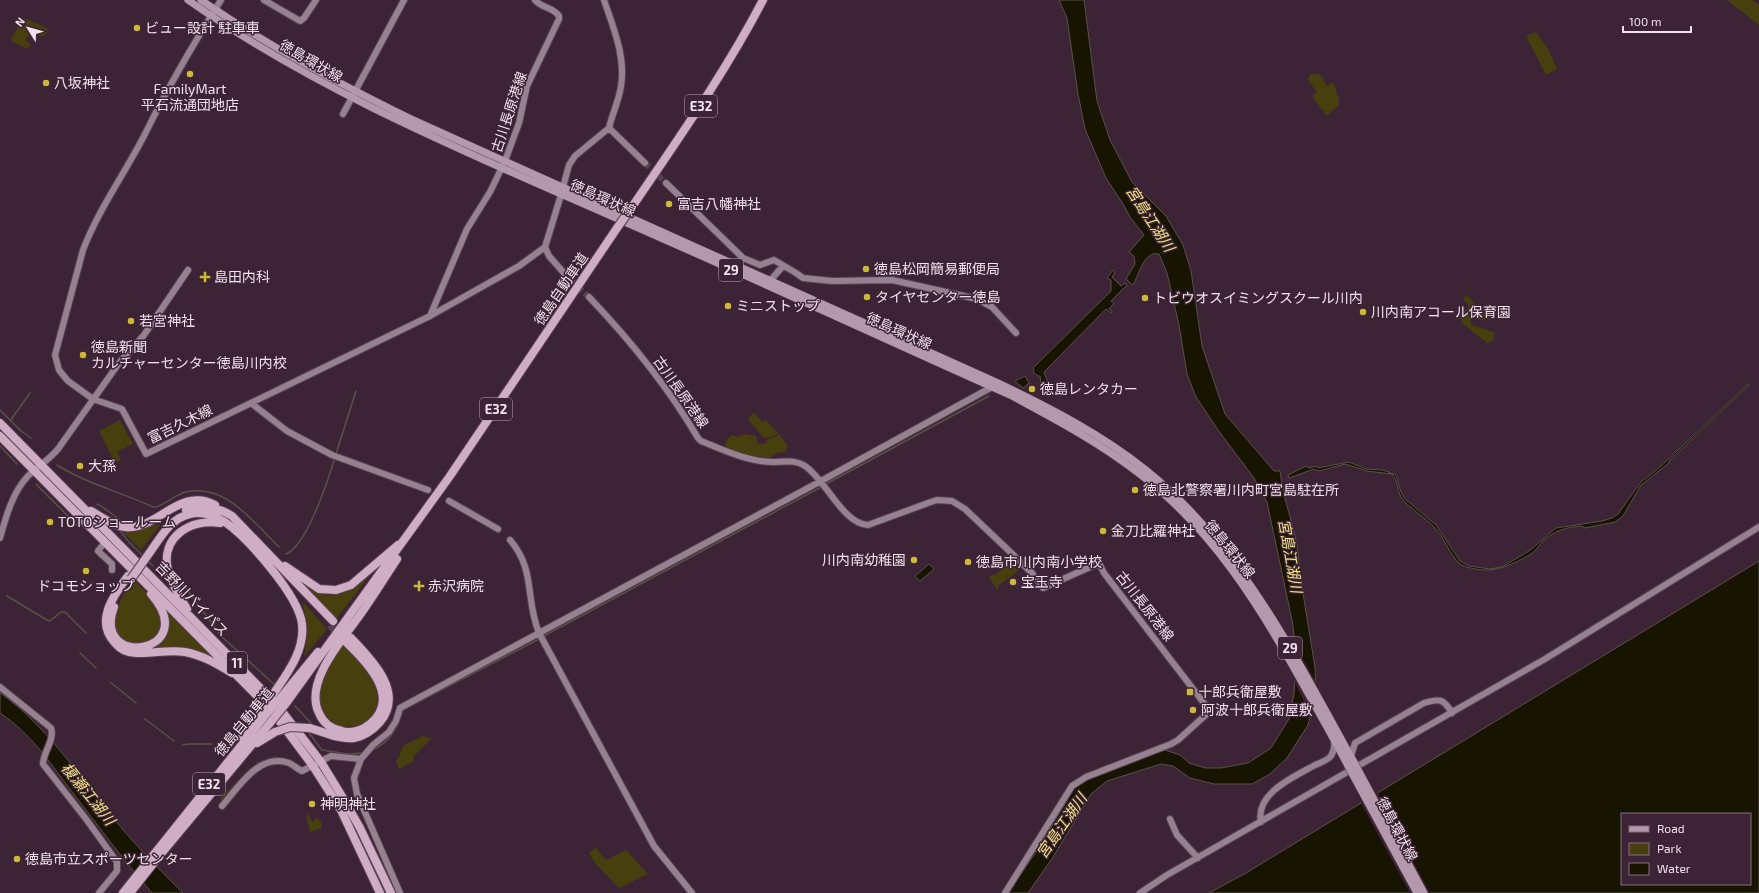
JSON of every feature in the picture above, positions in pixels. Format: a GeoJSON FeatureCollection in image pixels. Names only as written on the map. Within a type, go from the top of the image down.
{"type":"FeatureCollection","features":[{"type":"Feature","properties":{"kind":"highway","name":"徳島自動車道"},"geometry":{"type":"LineString","coordinates":[[126,892],[201,794],[265,718],[371,587],[406,538],[450,476],[714,86],[742,40],[763,0]]}},
{"type":"Feature","properties":{"kind":"highway","name":"吉野川バイパス"},"geometry":{"type":"LineString","coordinates":[[0,423],[277,704],[360,828],[391,893]]}},
{"type":"Feature","properties":{"kind":"highway","name":"吉野川バイパス"},"geometry":{"type":"LineString","coordinates":[[0,436],[245,682],[317,764],[348,822],[380,893]]}},
{"type":"Feature","properties":{"kind":"highway"},"geometry":{"type":"LineString","coordinates":[[246,751],[275,732],[290,727],[309,728],[344,738],[353,738],[368,733],[376,727],[386,712],[388,694],[382,675],[376,665],[349,640],[371,668],[380,685],[382,702],[377,717],[366,727],[352,732],[344,732],[331,727],[320,716],[315,701],[317,682],[327,663],[369,602],[450,476]]}},
{"type":"Feature","properties":{"kind":"highway"},"geometry":{"type":"LineString","coordinates":[[82,506],[109,521],[126,527],[144,524],[176,505],[192,501],[202,500],[211,503],[232,516],[266,557],[297,606],[302,625],[302,634],[299,651],[282,696]]}},
{"type":"Feature","properties":{"kind":"highway"},"geometry":{"type":"LineString","coordinates":[[142,578],[160,605],[165,621],[164,628],[158,639],[143,648],[130,647],[117,638],[111,626],[112,614],[115,604],[130,577],[165,524],[181,512],[201,507],[224,511]]}},
{"type":"Feature","properties":{"kind":"highway"},"geometry":{"type":"LineString","coordinates":[[146,554],[169,527],[184,516],[202,513],[216,518],[230,526],[266,557],[332,623]]}},
{"type":"Feature","properties":{"kind":"highway"},"geometry":{"type":"LineString","coordinates":[[191,617],[173,583],[167,568],[167,554],[171,542],[183,529],[202,522],[212,522],[230,526]]}},
{"type":"Feature","properties":{"kind":"highway"},"geometry":{"type":"LineString","coordinates":[[266,557],[311,585],[323,590],[336,590],[351,585],[406,538]]}},
{"type":"Feature","properties":{"kind":"highway"},"geometry":{"type":"LineString","coordinates":[[130,577],[114,594],[106,612],[107,629],[112,640],[117,646],[128,652],[136,653],[161,651],[196,655],[209,660],[245,682]]}},
{"type":"Feature","properties":{"kind":"highway","name":"徳島自動車道"},"geometry":{"type":"LineString","coordinates":[[157,853],[246,751],[265,718]]}},
{"type":"Feature","properties":{"kind":"main road","name":"徳島環状線"},"geometry":{"type":"LineString","coordinates":[[188,0],[213,12],[353,95],[562,191],[998,383],[1042,404],[1082,426],[1146,470],[1171,492],[1202,524],[1277,625],[1326,720],[1424,893]]}},
{"type":"Feature","properties":{"kind":"main road","name":"徳島環状線"},"geometry":{"type":"LineString","coordinates":[[201,0],[213,12]]}},
{"type":"Feature","properties":{"kind":"main road","name":"徳島環状線"},"geometry":{"type":"LineString","coordinates":[[768,283],[992,387],[1080,432],[1142,475],[1172,502],[1198,528],[1244,581]]}},
{"type":"Feature","properties":{"kind":"main road","name":"徳島環状線"},"geometry":{"type":"LineString","coordinates":[[1349,761],[1417,893]]}},
{"type":"Feature","properties":{"kind":"street"},"geometry":{"type":"LineString","coordinates":[[94,399],[63,376],[59,370],[55,355],[83,250],[101,211],[220,0]]}},
{"type":"Feature","properties":{"kind":"street"},"geometry":{"type":"LineString","coordinates":[[264,0],[300,21],[304,18],[316,0]]}},
{"type":"Feature","properties":{"kind":"street"},"geometry":{"type":"LineString","coordinates":[[274,6],[278,0]]}},
{"type":"Feature","properties":{"kind":"street"},"geometry":{"type":"LineString","coordinates":[[344,114],[404,0]]}},
{"type":"Feature","properties":{"kind":"street","name":"古川長原港線"},"geometry":{"type":"LineString","coordinates":[[430,316],[467,229],[490,192],[504,164],[519,123],[527,86],[559,19],[559,16],[554,10],[540,5],[535,0]]}},
{"type":"Feature","properties":{"kind":"street"},"geometry":{"type":"LineString","coordinates":[[430,316],[496,280],[545,247],[569,165],[575,156],[609,128],[620,90],[622,63],[616,33],[604,0]]}},
{"type":"Feature","properties":{"kind":"street"},"geometry":{"type":"LineString","coordinates":[[609,128],[645,163]]}},
{"type":"Feature","properties":{"kind":"street"},"geometry":{"type":"LineString","coordinates":[[666,183],[741,257],[760,265],[774,260],[803,278],[832,281],[892,280],[977,299],[992,307],[1016,333]]}},
{"type":"Feature","properties":{"kind":"street"},"geometry":{"type":"LineString","coordinates":[[545,247],[549,256],[571,281]]}},
{"type":"Feature","properties":{"kind":"street"},"geometry":{"type":"LineString","coordinates":[[768,283],[783,266]]}},
{"type":"Feature","properties":{"kind":"street"},"geometry":{"type":"LineString","coordinates":[[0,538],[16,492],[34,471],[58,449],[119,363],[144,334],[188,270]]}},
{"type":"Feature","properties":{"kind":"street","name":"古川長原港線"},"geometry":{"type":"LineString","coordinates":[[589,296],[621,331],[652,370],[683,413],[698,438],[702,441],[746,458],[759,461],[792,461],[803,464],[823,484],[845,513],[862,524],[868,525],[937,500],[952,501],[965,509],[1004,546],[1032,573],[1043,588],[1099,562],[1104,573],[1210,711],[1171,744],[1086,777],[1072,786],[1005,893]]}},
{"type":"Feature","properties":{"kind":"street","name":"富吉久木線"},"geometry":{"type":"LineString","coordinates":[[94,399],[122,409],[146,454],[430,316]]}},
{"type":"Feature","properties":{"kind":"street"},"geometry":{"type":"LineString","coordinates":[[400,893],[357,794],[354,778],[361,758],[373,745],[389,732],[402,706],[540,636],[823,484],[992,387]]}},
{"type":"Feature","properties":{"kind":"street"},"geometry":{"type":"LineString","coordinates":[[251,403],[287,431],[335,456],[428,490]]}},
{"type":"Feature","properties":{"kind":"street"},"geometry":{"type":"LineString","coordinates":[[449,500],[498,529]]}},
{"type":"Feature","properties":{"kind":"street"},"geometry":{"type":"LineString","coordinates":[[1140,893],[1198,858],[1545,659],[1759,528]]}},
{"type":"Feature","properties":{"kind":"street"},"geometry":{"type":"LineString","coordinates":[[510,540],[522,556],[527,569],[533,619],[540,636],[654,846],[692,893]]}},
{"type":"Feature","properties":{"kind":"street"},"geometry":{"type":"LineString","coordinates":[[105,542],[98,551],[112,564],[112,570]]}},
{"type":"Feature","properties":{"kind":"street"},"geometry":{"type":"LineString","coordinates":[[0,687],[49,726],[52,731],[51,738],[43,764],[90,824],[117,862],[117,870],[99,893]]}},
{"type":"Feature","properties":{"kind":"street"},"geometry":{"type":"LineString","coordinates":[[1261,822],[1260,811],[1267,798],[1293,778],[1330,757],[1337,739],[1355,743],[1430,701],[1439,700],[1445,702],[1452,713]]}},
{"type":"Feature","properties":{"kind":"street"},"geometry":{"type":"LineString","coordinates":[[1330,757],[1349,761],[1355,743]]}},
{"type":"Feature","properties":{"kind":"street"},"geometry":{"type":"LineString","coordinates":[[222,806],[251,773],[262,764],[287,762],[302,771],[331,756],[361,758]]}},
{"type":"Feature","properties":{"kind":"street"},"geometry":{"type":"LineString","coordinates":[[1170,819],[1177,835],[1198,858]]}},
{"type":"Feature","properties":{"kind":"green space"},"geometry":{"type":"Polygon","coordinates":[[[1727,0],[1752,0],[1759,5],[1759,25],[1727,0]]]}},
{"type":"Feature","properties":{"kind":"green space"},"geometry":{"type":"Polygon","coordinates":[[[24,18],[49,29],[43,36],[31,34],[25,40],[31,45],[27,49],[10,40],[24,18]]]}},
{"type":"Feature","properties":{"kind":"green space"},"geometry":{"type":"Polygon","coordinates":[[[1536,32],[1548,49],[1557,69],[1546,75],[1526,36],[1536,32]]]}},
{"type":"Feature","properties":{"kind":"green space"},"geometry":{"type":"Polygon","coordinates":[[[1310,74],[1318,74],[1323,78],[1326,86],[1333,82],[1339,99],[1339,105],[1327,116],[1314,99],[1313,95],[1317,92],[1308,80],[1310,74]]]}},
{"type":"Feature","properties":{"kind":"green space"},"geometry":{"type":"Polygon","coordinates":[[[1467,295],[1475,304],[1492,313],[1491,319],[1481,320],[1471,317],[1470,324],[1495,333],[1493,341],[1487,343],[1462,323],[1459,315],[1469,308],[1468,304],[1463,299],[1467,295]]]}},
{"type":"Feature","properties":{"kind":"green space"},"geometry":{"type":"Polygon","coordinates":[[[754,413],[763,422],[766,420],[778,433],[767,438],[763,437],[748,419],[754,413]]]}},
{"type":"Feature","properties":{"kind":"green space"},"geometry":{"type":"Polygon","coordinates":[[[120,420],[133,444],[117,452],[121,460],[115,463],[99,431],[120,420]]]}},
{"type":"Feature","properties":{"kind":"green space"},"geometry":{"type":"Polygon","coordinates":[[[743,434],[756,436],[758,444],[766,443],[767,439],[775,437],[779,434],[788,446],[785,452],[777,453],[770,458],[745,455],[725,447],[727,439],[733,435],[738,437],[743,434]]]}},
{"type":"Feature","properties":{"kind":"green space"},"geometry":{"type":"Polygon","coordinates":[[[151,525],[160,525],[141,550],[122,531],[140,530],[151,525]]]}},
{"type":"Feature","properties":{"kind":"green space"},"geometry":{"type":"Polygon","coordinates":[[[1011,562],[1018,571],[998,586],[999,588],[997,590],[989,577],[993,574],[994,576],[1011,562]]]}},
{"type":"Feature","properties":{"kind":"green space"},"geometry":{"type":"Polygon","coordinates":[[[370,575],[336,619],[307,589],[308,588],[326,595],[341,594],[355,587],[370,575]]]}},
{"type":"Feature","properties":{"kind":"green space"},"geometry":{"type":"Polygon","coordinates":[[[134,580],[157,604],[161,614],[161,628],[155,637],[146,642],[136,643],[126,641],[119,634],[115,623],[118,605],[134,580]]]}},
{"type":"Feature","properties":{"kind":"green space"},"geometry":{"type":"Polygon","coordinates":[[[302,601],[327,629],[304,657],[307,629],[302,601]]]}},
{"type":"Feature","properties":{"kind":"green space"},"geometry":{"type":"Polygon","coordinates":[[[168,612],[215,659],[155,649],[154,647],[162,640],[167,632],[169,623],[168,612]]]}},
{"type":"Feature","properties":{"kind":"green space"},"geometry":{"type":"Polygon","coordinates":[[[344,645],[362,664],[373,680],[377,704],[371,717],[360,725],[347,727],[334,723],[324,713],[320,697],[325,675],[333,659],[344,645]]]}},
{"type":"Feature","properties":{"kind":"green space"},"geometry":{"type":"Polygon","coordinates":[[[423,736],[431,739],[413,757],[414,761],[399,769],[396,761],[403,746],[423,736]]]}},
{"type":"Feature","properties":{"kind":"green space"},"geometry":{"type":"Polygon","coordinates":[[[252,766],[247,776],[222,800],[220,799],[252,766]]]}},
{"type":"Feature","properties":{"kind":"green space"},"geometry":{"type":"Polygon","coordinates":[[[308,814],[312,822],[316,818],[321,821],[322,828],[310,832],[306,816],[308,814]]]}},
{"type":"Feature","properties":{"kind":"green space"},"geometry":{"type":"Polygon","coordinates":[[[596,848],[606,860],[626,850],[648,874],[619,888],[595,863],[589,853],[596,848]]]}},
{"type":"Feature","properties":{"kind":"water","name":"宮島江湖川"},"geometry":{"type":"Polygon","coordinates":[[[1059,0],[1084,0],[1097,101],[1110,140],[1132,182],[1166,216],[1183,245],[1191,271],[1202,346],[1225,414],[1274,471],[1280,471],[1284,496],[1299,557],[1299,569],[1315,667],[1316,695],[1308,725],[1287,758],[1270,774],[1252,784],[1214,784],[1190,778],[1173,766],[1161,764],[1107,781],[1091,794],[1053,857],[1028,893],[1008,893],[1038,849],[1075,787],[1084,780],[1125,763],[1165,750],[1180,755],[1189,763],[1205,768],[1221,768],[1248,763],[1271,748],[1289,719],[1294,694],[1296,660],[1293,625],[1267,502],[1254,478],[1218,430],[1196,397],[1187,374],[1179,325],[1167,273],[1159,254],[1154,254],[1146,259],[1133,285],[1126,279],[1135,264],[1134,256],[1129,252],[1144,235],[1130,217],[1106,178],[1085,129],[1078,94],[1067,18],[1059,0]]]}},
{"type":"Feature","properties":{"kind":"water"},"geometry":{"type":"Polygon","coordinates":[[[1113,270],[1115,272],[1112,277],[1121,286],[1125,283],[1127,285],[1111,301],[1114,303],[1109,309],[1112,311],[1111,313],[1106,309],[1044,372],[1050,389],[1041,384],[1040,376],[1033,372],[1033,368],[1111,291],[1111,280],[1107,278],[1113,270]]]}},
{"type":"Feature","properties":{"kind":"water"},"geometry":{"type":"Polygon","coordinates":[[[1025,376],[1029,383],[1023,388],[1015,381],[1025,376]]]}},
{"type":"Feature","properties":{"kind":"water"},"geometry":{"type":"Polygon","coordinates":[[[1748,384],[1749,385],[1669,461],[1670,462],[1641,485],[1623,516],[1615,522],[1585,528],[1582,526],[1572,527],[1552,534],[1531,554],[1498,569],[1484,570],[1476,569],[1459,563],[1452,555],[1435,528],[1404,501],[1392,474],[1367,471],[1345,464],[1319,471],[1314,469],[1289,478],[1288,475],[1306,466],[1309,468],[1317,466],[1318,468],[1349,462],[1366,469],[1383,470],[1396,475],[1401,492],[1405,499],[1436,525],[1460,561],[1469,566],[1490,569],[1502,567],[1529,551],[1556,528],[1602,521],[1612,518],[1618,514],[1641,482],[1660,467],[1748,384]]]}},
{"type":"Feature","properties":{"kind":"water"},"geometry":{"type":"Polygon","coordinates":[[[1759,561],[1759,893],[1209,893],[1246,873],[1759,561]]]}},
{"type":"Feature","properties":{"kind":"water"},"geometry":{"type":"Polygon","coordinates":[[[929,564],[934,569],[920,581],[915,576],[929,564]]]}},
{"type":"Feature","properties":{"kind":"water","name":"榎瀬江湖川"},"geometry":{"type":"Polygon","coordinates":[[[0,693],[18,707],[51,740],[124,831],[183,893],[152,893],[120,855],[38,748],[21,730],[0,713],[0,693]]]}},
{"type":"Feature","properties":{"kind":"pier"},"geometry":{"type":"Polygon","coordinates":[[[1292,641],[1318,685],[1318,695],[1312,718],[1293,678],[1294,660],[1292,641]]]}},
{"type":"Feature","properties":{"kind":"pier"},"geometry":{"type":"Polygon","coordinates":[[[1377,791],[1387,813],[1430,893],[1410,893],[1360,801],[1377,791]]]}},
{"type":"Feature","properties":{"kind":"waterway"},"geometry":{"type":"LineString","coordinates":[[336,454],[356,391]]}},
{"type":"Feature","properties":{"kind":"waterway"},"geometry":{"type":"LineString","coordinates":[[10,421],[30,393]]}},
{"type":"Feature","properties":{"kind":"waterway"},"geometry":{"type":"LineString","coordinates":[[826,484],[989,396]]}},
{"type":"Feature","properties":{"kind":"waterway"},"geometry":{"type":"LineString","coordinates":[[0,410],[21,431],[31,438]]}},
{"type":"Feature","properties":{"kind":"waterway"},"geometry":{"type":"LineString","coordinates":[[0,446],[17,464]]}},
{"type":"Feature","properties":{"kind":"waterway"},"geometry":{"type":"LineString","coordinates":[[286,554],[302,539],[309,526],[322,496],[335,458]]}},
{"type":"Feature","properties":{"kind":"waterway"},"geometry":{"type":"LineString","coordinates":[[57,465],[92,483],[153,507],[157,507],[177,495],[186,492],[200,491],[214,493],[226,499],[249,516],[279,547]]}},
{"type":"Feature","properties":{"kind":"waterway"},"geometry":{"type":"LineString","coordinates":[[36,484],[77,525],[78,524]]}},
{"type":"Feature","properties":{"kind":"waterway"},"geometry":{"type":"LineString","coordinates":[[542,637],[823,486]]}},
{"type":"Feature","properties":{"kind":"waterway"},"geometry":{"type":"LineString","coordinates":[[97,505],[98,504],[119,519]]}},
{"type":"Feature","properties":{"kind":"waterway"},"geometry":{"type":"LineString","coordinates":[[118,528],[128,541],[144,557]]}},
{"type":"Feature","properties":{"kind":"waterway"},"geometry":{"type":"LineString","coordinates":[[148,561],[153,566]]}},
{"type":"Feature","properties":{"kind":"waterway"},"geometry":{"type":"LineString","coordinates":[[161,574],[167,580]]}},
{"type":"Feature","properties":{"kind":"waterway"},"geometry":{"type":"LineString","coordinates":[[177,576],[222,637],[275,685]]}},
{"type":"Feature","properties":{"kind":"waterway"},"geometry":{"type":"LineString","coordinates":[[7,596],[50,621],[61,612],[65,612],[86,633]]}},
{"type":"Feature","properties":{"kind":"waterway"},"geometry":{"type":"LineString","coordinates":[[374,749],[385,742],[393,733],[403,710],[539,639]]}},
{"type":"Feature","properties":{"kind":"waterway"},"geometry":{"type":"LineString","coordinates":[[80,653],[96,668]]}},
{"type":"Feature","properties":{"kind":"waterway"},"geometry":{"type":"LineString","coordinates":[[110,682],[136,703]]}},
{"type":"Feature","properties":{"kind":"waterway"},"geometry":{"type":"LineString","coordinates":[[295,706],[311,723]]}},
{"type":"Feature","properties":{"kind":"waterway"},"geometry":{"type":"LineString","coordinates":[[145,719],[174,741]]}},
{"type":"Feature","properties":{"kind":"waterway"},"geometry":{"type":"LineString","coordinates":[[309,733],[322,750],[348,754],[362,753]]}},
{"type":"Feature","properties":{"kind":"waterway"},"geometry":{"type":"LineString","coordinates":[[183,745],[212,744]]}},
{"type":"Feature","properties":{"kind":"waterway"},"geometry":{"type":"LineString","coordinates":[[258,763],[276,757]]}},
{"type":"Feature","properties":{"kind":"tunnel"},"geometry":{"type":"LineString","coordinates":[[645,163],[666,183]]}},
{"type":"Feature","properties":{"kind":"tunnel"},"geometry":{"type":"LineString","coordinates":[[571,281],[589,297]]}},
{"type":"Feature","properties":{"kind":"tunnel"},"geometry":{"type":"LineString","coordinates":[[330,625],[341,636]]}},
{"type":"Feature","properties":{"kind":"place","name":"ビュー設計 駐車車"},"geometry":{"type":"Point","coordinates":[137,28]}},
{"type":"Feature","properties":{"kind":"place","name":"FamilyMart 平石流通団地店"},"geometry":{"type":"Point","coordinates":[190,74]}},
{"type":"Feature","properties":{"kind":"place","name":"八坂神社"},"geometry":{"type":"Point","coordinates":[46,83]}},
{"type":"Feature","properties":{"kind":"place","name":"富吉八幡神社"},"geometry":{"type":"Point","coordinates":[669,204]}},
{"type":"Feature","properties":{"kind":"place","name":"徳島松岡簡易郵便局"},"geometry":{"type":"Point","coordinates":[866,269]}},
{"type":"Feature","properties":{"kind":"place","name":"島田内科"},"geometry":{"type":"Point","coordinates":[205,277]}},
{"type":"Feature","properties":{"kind":"place","name":"タイヤセンター徳島"},"geometry":{"type":"Point","coordinates":[867,297]}},
{"type":"Feature","properties":{"kind":"place","name":"トビウオスイミングスクール川内"},"geometry":{"type":"Point","coordinates":[1145,298]}},
{"type":"Feature","properties":{"kind":"place","name":"ミニストップ"},"geometry":{"type":"Point","coordinates":[728,306]}},
{"type":"Feature","properties":{"kind":"place","name":"川内南アコール保育園"},"geometry":{"type":"Point","coordinates":[1363,312]}},
{"type":"Feature","properties":{"kind":"place","name":"若宮神社"},"geometry":{"type":"Point","coordinates":[131,321]}},
{"type":"Feature","properties":{"kind":"place","name":"徳島新聞 カルチャーセンター徳島川内校"},"geometry":{"type":"Point","coordinates":[83,355]}},
{"type":"Feature","properties":{"kind":"place","name":"徳島レンタカー"},"geometry":{"type":"Point","coordinates":[1032,389]}},
{"type":"Feature","properties":{"kind":"place","name":"大孫"},"geometry":{"type":"Point","coordinates":[80,466]}},
{"type":"Feature","properties":{"kind":"place","name":"徳島北警察署川内町宮島駐在所"},"geometry":{"type":"Point","coordinates":[1135,490]}},
{"type":"Feature","properties":{"kind":"place","name":"TOTOショールーム"},"geometry":{"type":"Point","coordinates":[50,522]}},
{"type":"Feature","properties":{"kind":"place","name":"金刀比羅神社"},"geometry":{"type":"Point","coordinates":[1103,531]}},
{"type":"Feature","properties":{"kind":"place","name":"川内南幼稚園"},"geometry":{"type":"Point","coordinates":[914,560]}},
{"type":"Feature","properties":{"kind":"place","name":"徳島市川内南小学校"},"geometry":{"type":"Point","coordinates":[968,562]}},
{"type":"Feature","properties":{"kind":"place","name":"ドコモショップ"},"geometry":{"type":"Point","coordinates":[86,571]}},
{"type":"Feature","properties":{"kind":"place","name":"宝玉寺"},"geometry":{"type":"Point","coordinates":[1013,582]}},
{"type":"Feature","properties":{"kind":"place","name":"赤沢病院"},"geometry":{"type":"Point","coordinates":[419,586]}},
{"type":"Feature","properties":{"kind":"place","name":"十郎兵衛屋敷"},"geometry":{"type":"Point","coordinates":[1190,692]}},
{"type":"Feature","properties":{"kind":"place","name":"阿波十郎兵衛屋敷"},"geometry":{"type":"Point","coordinates":[1193,710]}},
{"type":"Feature","properties":{"kind":"place","name":"神明神社"},"geometry":{"type":"Point","coordinates":[312,804]}},
{"type":"Feature","properties":{"kind":"place","name":"徳島市立スポーツセンター"},"geometry":{"type":"Point","coordinates":[17,859]}}]}
